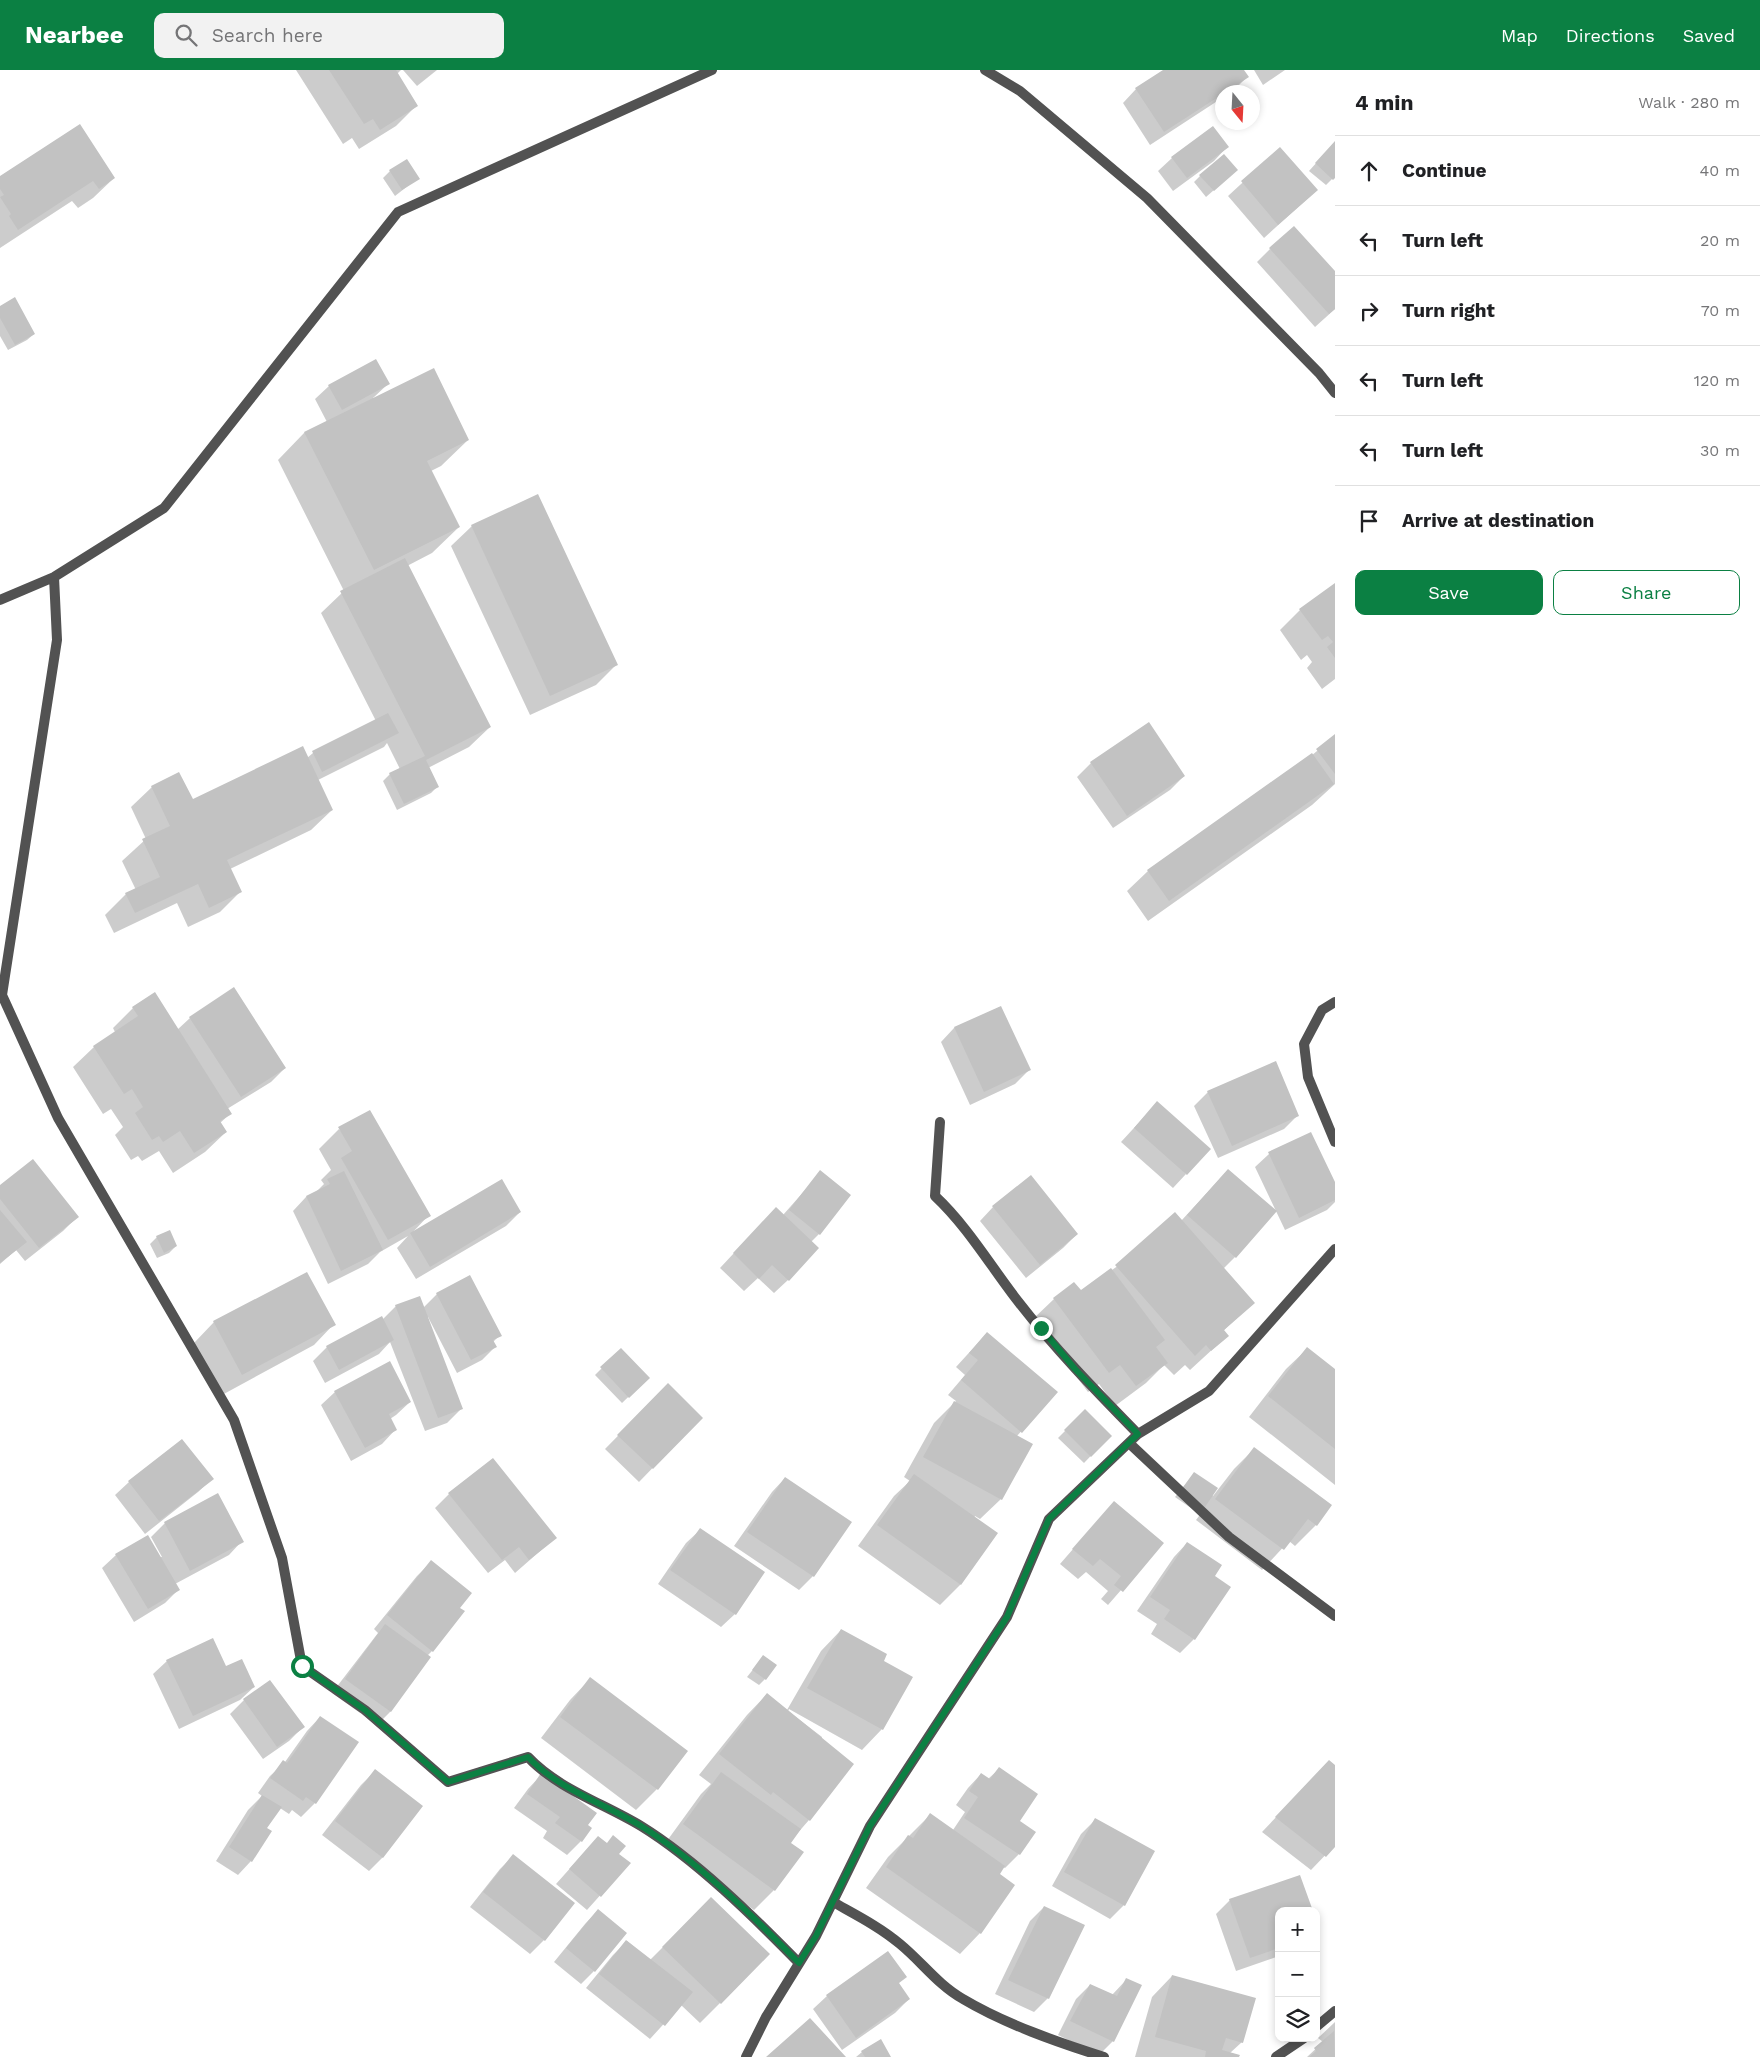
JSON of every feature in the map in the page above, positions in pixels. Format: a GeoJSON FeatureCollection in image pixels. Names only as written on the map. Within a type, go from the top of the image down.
{"type":"FeatureCollection","features":[{"type":"Feature","properties":{"kind":"street"},"geometry":{"type":"LineString","coordinates":[[0,600],[54,576],[164,508],[398,212],[712,70]]}},
{"type":"Feature","properties":{"kind":"street"},"geometry":{"type":"LineString","coordinates":[[985,70],[1020,91],[1147,198],[1319,373],[1335,393]]}},
{"type":"Feature","properties":{"kind":"street"},"geometry":{"type":"LineString","coordinates":[[54,576],[57,640],[1,993],[58,1118],[234,1420],[282,1558],[302,1666],[365,1710],[448,1782],[528,1757],[541,1770],[573,1790],[640,1826],[670,1846],[760,1924],[799,1963]]}},
{"type":"Feature","properties":{"kind":"street"},"geometry":{"type":"LineString","coordinates":[[1335,1002],[1322,1010],[1304,1044],[1308,1077],[1335,1142]]}},
{"type":"Feature","properties":{"kind":"street"},"geometry":{"type":"LineString","coordinates":[[940,1122],[934,1196],[955,1214],[1018,1301],[1075,1369],[1138,1434]]}},
{"type":"Feature","properties":{"kind":"street"},"geometry":{"type":"LineString","coordinates":[[746,2057],[766,2017],[816,1936],[870,1826],[1007,1617],[1049,1519],[1138,1434],[1209,1391],[1335,1249]]}},
{"type":"Feature","properties":{"kind":"street"},"geometry":{"type":"LineString","coordinates":[[1129,1443],[1229,1537],[1335,1616]]}},
{"type":"Feature","properties":{"kind":"street"},"geometry":{"type":"LineString","coordinates":[[832,1902],[882,1929],[902,1945],[942,1984],[962,1999],[1000,2018],[1104,2057]]}},
{"type":"Feature","properties":{"kind":"street"},"geometry":{"type":"LineString","coordinates":[[1320,2024],[1335,2011]]}},
{"type":"Feature","properties":{"kind":"street"},"geometry":{"type":"LineString","coordinates":[[1276,2057],[1298,2042]]}},
{"type":"Feature","properties":{"kind":"building"},"geometry":{"type":"Polygon","coordinates":[[[329,70],[396,70],[418,106],[380,130],[373,119],[364,124],[329,70]]]}},
{"type":"Feature","properties":{"kind":"building"},"geometry":{"type":"Polygon","coordinates":[[[1163,70],[1244,70],[1249,77],[1237,85],[1215,85],[1215,99],[1164,132],[1135,88],[1163,70]]]}},
{"type":"Feature","properties":{"kind":"building"},"geometry":{"type":"Polygon","coordinates":[[[80,124],[115,178],[99,189],[93,181],[18,230],[9,216],[11,214],[0,197],[4,195],[0,189],[0,176],[80,124]]]}},
{"type":"Feature","properties":{"kind":"building"},"geometry":{"type":"Polygon","coordinates":[[[1213,126],[1229,147],[1187,178],[1171,157],[1213,126]]]}},
{"type":"Feature","properties":{"kind":"building"},"geometry":{"type":"Polygon","coordinates":[[[1335,141],[1335,178],[1333,180],[1315,163],[1335,141]]]}},
{"type":"Feature","properties":{"kind":"building"},"geometry":{"type":"Polygon","coordinates":[[[1280,147],[1318,190],[1278,225],[1241,181],[1280,147]]]}},
{"type":"Feature","properties":{"kind":"building"},"geometry":{"type":"Polygon","coordinates":[[[1224,154],[1238,170],[1214,191],[1199,175],[1224,154]]]}},
{"type":"Feature","properties":{"kind":"building"},"geometry":{"type":"Polygon","coordinates":[[[407,159],[420,179],[402,190],[389,170],[407,159]]]}},
{"type":"Feature","properties":{"kind":"building"},"geometry":{"type":"Polygon","coordinates":[[[1294,226],[1335,271],[1335,309],[1329,314],[1269,248],[1294,226]]]}},
{"type":"Feature","properties":{"kind":"building"},"geometry":{"type":"Polygon","coordinates":[[[15,297],[35,334],[15,345],[0,318],[0,306],[15,297]]]}},
{"type":"Feature","properties":{"kind":"building"},"geometry":{"type":"Polygon","coordinates":[[[376,359],[390,384],[342,410],[328,385],[376,359]]]}},
{"type":"Feature","properties":{"kind":"building"},"geometry":{"type":"Polygon","coordinates":[[[434,368],[469,440],[427,461],[460,527],[374,570],[304,432],[434,368]]]}},
{"type":"Feature","properties":{"kind":"building"},"geometry":{"type":"Polygon","coordinates":[[[538,494],[618,665],[550,696],[471,525],[538,494]]]}},
{"type":"Feature","properties":{"kind":"building"},"geometry":{"type":"Polygon","coordinates":[[[405,558],[491,727],[426,760],[439,787],[404,804],[389,773],[425,756],[340,591],[405,558]]]}},
{"type":"Feature","properties":{"kind":"building"},"geometry":{"type":"Polygon","coordinates":[[[1335,583],[1335,658],[1327,647],[1333,642],[1328,636],[1322,640],[1299,609],[1335,583]]]}},
{"type":"Feature","properties":{"kind":"building"},"geometry":{"type":"Polygon","coordinates":[[[388,713],[399,733],[322,772],[312,751],[388,713]]]}},
{"type":"Feature","properties":{"kind":"building"},"geometry":{"type":"Polygon","coordinates":[[[1149,722],[1185,776],[1127,816],[1090,762],[1149,722]]]}},
{"type":"Feature","properties":{"kind":"building"},"geometry":{"type":"Polygon","coordinates":[[[1335,734],[1335,774],[1316,749],[1335,734]]]}},
{"type":"Feature","properties":{"kind":"building"},"geometry":{"type":"Polygon","coordinates":[[[303,746],[333,810],[227,860],[242,892],[209,908],[198,884],[135,913],[125,893],[160,877],[142,839],[170,826],[151,786],[179,772],[193,799],[303,746]]]}},
{"type":"Feature","properties":{"kind":"building"},"geometry":{"type":"Polygon","coordinates":[[[1312,753],[1334,784],[1169,901],[1147,870],[1312,753]]]}},
{"type":"Feature","properties":{"kind":"building"},"geometry":{"type":"Polygon","coordinates":[[[234,987],[286,1068],[241,1097],[189,1017],[234,987]]]}},
{"type":"Feature","properties":{"kind":"building"},"geometry":{"type":"Polygon","coordinates":[[[155,992],[232,1114],[220,1121],[227,1132],[194,1153],[180,1131],[163,1142],[159,1136],[152,1140],[135,1113],[143,1107],[132,1089],[124,1094],[93,1046],[138,1016],[132,1007],[155,992]]]}},
{"type":"Feature","properties":{"kind":"building"},"geometry":{"type":"Polygon","coordinates":[[[1001,1006],[1031,1070],[984,1092],[954,1027],[1001,1006]]]}},
{"type":"Feature","properties":{"kind":"building"},"geometry":{"type":"Polygon","coordinates":[[[1276,1061],[1299,1116],[1232,1146],[1207,1091],[1276,1061]]]}},
{"type":"Feature","properties":{"kind":"building"},"geometry":{"type":"Polygon","coordinates":[[[1157,1101],[1211,1149],[1187,1175],[1134,1128],[1157,1101]]]}},
{"type":"Feature","properties":{"kind":"building"},"geometry":{"type":"Polygon","coordinates":[[[370,1110],[431,1216],[388,1240],[341,1158],[352,1151],[338,1127],[370,1110]]]}},
{"type":"Feature","properties":{"kind":"building"},"geometry":{"type":"Polygon","coordinates":[[[1311,1132],[1335,1182],[1335,1200],[1299,1218],[1268,1152],[1311,1132]]]}},
{"type":"Feature","properties":{"kind":"building"},"geometry":{"type":"Polygon","coordinates":[[[33,1159],[79,1217],[39,1248],[0,1199],[0,1185],[33,1159]]]}},
{"type":"Feature","properties":{"kind":"building"},"geometry":{"type":"Polygon","coordinates":[[[1228,1169],[1277,1211],[1236,1258],[1187,1215],[1228,1169]]]}},
{"type":"Feature","properties":{"kind":"building"},"geometry":{"type":"Polygon","coordinates":[[[820,1170],[851,1195],[820,1235],[789,1210],[820,1170]]]}},
{"type":"Feature","properties":{"kind":"building"},"geometry":{"type":"Polygon","coordinates":[[[344,1171],[383,1250],[341,1271],[306,1196],[330,1184],[327,1179],[344,1171]]]}},
{"type":"Feature","properties":{"kind":"building"},"geometry":{"type":"Polygon","coordinates":[[[1031,1175],[1078,1234],[1040,1265],[992,1206],[1031,1175]]]}},
{"type":"Feature","properties":{"kind":"building"},"geometry":{"type":"Polygon","coordinates":[[[502,1179],[521,1212],[430,1267],[410,1233],[502,1179]]]}},
{"type":"Feature","properties":{"kind":"building"},"geometry":{"type":"Polygon","coordinates":[[[776,1207],[819,1248],[789,1281],[772,1265],[759,1279],[733,1253],[776,1207]]]}},
{"type":"Feature","properties":{"kind":"building"},"geometry":{"type":"Polygon","coordinates":[[[0,1210],[27,1242],[0,1263],[0,1210]]]}},
{"type":"Feature","properties":{"kind":"building"},"geometry":{"type":"Polygon","coordinates":[[[1175,1212],[1255,1303],[1224,1330],[1229,1336],[1211,1351],[1206,1345],[1195,1356],[1115,1265],[1175,1212]]]}},
{"type":"Feature","properties":{"kind":"building"},"geometry":{"type":"Polygon","coordinates":[[[170,1230],[177,1246],[164,1253],[156,1236],[170,1230]]]}},
{"type":"Feature","properties":{"kind":"building"},"geometry":{"type":"Polygon","coordinates":[[[1111,1268],[1165,1340],[1156,1347],[1168,1363],[1136,1386],[1120,1365],[1109,1373],[1053,1298],[1074,1282],[1081,1290],[1111,1268]]]}},
{"type":"Feature","properties":{"kind":"building"},"geometry":{"type":"Polygon","coordinates":[[[307,1272],[336,1325],[242,1375],[213,1321],[307,1272]]]}},
{"type":"Feature","properties":{"kind":"building"},"geometry":{"type":"Polygon","coordinates":[[[470,1275],[502,1336],[493,1340],[497,1347],[471,1360],[436,1293],[470,1275]]]}},
{"type":"Feature","properties":{"kind":"building"},"geometry":{"type":"Polygon","coordinates":[[[420,1296],[463,1409],[438,1418],[395,1305],[420,1296]]]}},
{"type":"Feature","properties":{"kind":"building"},"geometry":{"type":"Polygon","coordinates":[[[382,1316],[394,1340],[339,1370],[326,1346],[382,1316]]]}},
{"type":"Feature","properties":{"kind":"building"},"geometry":{"type":"Polygon","coordinates":[[[987,1332],[1058,1392],[1022,1433],[961,1380],[978,1360],[969,1353],[987,1332]]]}},
{"type":"Feature","properties":{"kind":"building"},"geometry":{"type":"Polygon","coordinates":[[[1307,1347],[1335,1369],[1335,1449],[1268,1396],[1307,1347]]]}},
{"type":"Feature","properties":{"kind":"building"},"geometry":{"type":"Polygon","coordinates":[[[621,1348],[650,1378],[629,1398],[600,1367],[621,1348]]]}},
{"type":"Feature","properties":{"kind":"building"},"geometry":{"type":"Polygon","coordinates":[[[390,1361],[411,1402],[389,1414],[397,1430],[365,1448],[334,1391],[390,1361]]]}},
{"type":"Feature","properties":{"kind":"building"},"geometry":{"type":"Polygon","coordinates":[[[668,1383],[703,1418],[653,1469],[617,1435],[668,1383]]]}},
{"type":"Feature","properties":{"kind":"building"},"geometry":{"type":"Polygon","coordinates":[[[954,1401],[1033,1444],[1002,1500],[923,1457],[954,1401]]]}},
{"type":"Feature","properties":{"kind":"building"},"geometry":{"type":"Polygon","coordinates":[[[1085,1409],[1112,1436],[1091,1457],[1064,1430],[1085,1409]]]}},
{"type":"Feature","properties":{"kind":"building"},"geometry":{"type":"Polygon","coordinates":[[[182,1439],[214,1479],[159,1521],[128,1481],[182,1439]]]}},
{"type":"Feature","properties":{"kind":"building"},"geometry":{"type":"Polygon","coordinates":[[[1254,1447],[1332,1505],[1317,1526],[1308,1519],[1284,1550],[1215,1499],[1254,1447]]]}},
{"type":"Feature","properties":{"kind":"building"},"geometry":{"type":"Polygon","coordinates":[[[493,1458],[557,1538],[529,1560],[519,1547],[502,1560],[448,1493],[493,1458]]]}},
{"type":"Feature","properties":{"kind":"building"},"geometry":{"type":"Polygon","coordinates":[[[1194,1472],[1218,1488],[1205,1507],[1181,1490],[1194,1472]]]}},
{"type":"Feature","properties":{"kind":"building"},"geometry":{"type":"Polygon","coordinates":[[[914,1474],[998,1533],[961,1585],[877,1525],[914,1474]]]}},
{"type":"Feature","properties":{"kind":"building"},"geometry":{"type":"Polygon","coordinates":[[[785,1477],[852,1522],[814,1577],[747,1532],[785,1477]]]}},
{"type":"Feature","properties":{"kind":"building"},"geometry":{"type":"Polygon","coordinates":[[[218,1493],[244,1542],[190,1571],[164,1522],[218,1493]]]}},
{"type":"Feature","properties":{"kind":"building"},"geometry":{"type":"Polygon","coordinates":[[[1114,1501],[1164,1543],[1123,1592],[1114,1585],[1121,1576],[1100,1559],[1093,1566],[1072,1549],[1114,1501]]]}},
{"type":"Feature","properties":{"kind":"building"},"geometry":{"type":"Polygon","coordinates":[[[700,1528],[765,1572],[736,1615],[670,1570],[700,1528]]]}},
{"type":"Feature","properties":{"kind":"building"},"geometry":{"type":"Polygon","coordinates":[[[148,1535],[180,1590],[148,1609],[115,1554],[148,1535]]]}},
{"type":"Feature","properties":{"kind":"building"},"geometry":{"type":"Polygon","coordinates":[[[1187,1542],[1222,1565],[1215,1576],[1231,1587],[1195,1640],[1164,1619],[1170,1610],[1150,1597],[1187,1542]]]}},
{"type":"Feature","properties":{"kind":"building"},"geometry":{"type":"Polygon","coordinates":[[[431,1560],[472,1593],[460,1608],[465,1611],[433,1652],[387,1615],[431,1560]]]}},
{"type":"Feature","properties":{"kind":"building"},"geometry":{"type":"Polygon","coordinates":[[[385,1624],[431,1657],[391,1712],[345,1679],[385,1624]]]}},
{"type":"Feature","properties":{"kind":"building"},"geometry":{"type":"Polygon","coordinates":[[[841,1629],[887,1654],[884,1661],[913,1677],[883,1730],[807,1688],[841,1629]]]}},
{"type":"Feature","properties":{"kind":"building"},"geometry":{"type":"Polygon","coordinates":[[[213,1638],[226,1666],[242,1659],[255,1687],[193,1716],[166,1660],[213,1638]]]}},
{"type":"Feature","properties":{"kind":"building"},"geometry":{"type":"Polygon","coordinates":[[[763,1655],[777,1665],[766,1680],[752,1670],[763,1655]]]}},
{"type":"Feature","properties":{"kind":"building"},"geometry":{"type":"Polygon","coordinates":[[[590,1677],[688,1751],[658,1790],[560,1717],[590,1677]]]}},
{"type":"Feature","properties":{"kind":"building"},"geometry":{"type":"Polygon","coordinates":[[[270,1680],[305,1727],[277,1747],[243,1699],[270,1680]]]}},
{"type":"Feature","properties":{"kind":"building"},"geometry":{"type":"Polygon","coordinates":[[[767,1693],[854,1764],[810,1821],[773,1792],[771,1795],[719,1754],[767,1693]]]}},
{"type":"Feature","properties":{"kind":"building"},"geometry":{"type":"Polygon","coordinates":[[[320,1716],[359,1742],[316,1804],[306,1797],[303,1801],[270,1778],[283,1760],[287,1763],[320,1716]]]}},
{"type":"Feature","properties":{"kind":"building"},"geometry":{"type":"Polygon","coordinates":[[[1329,1760],[1335,1765],[1335,1847],[1326,1857],[1275,1817],[1329,1760]]]}},
{"type":"Feature","properties":{"kind":"building"},"geometry":{"type":"Polygon","coordinates":[[[999,1767],[1038,1794],[1020,1821],[1036,1832],[1020,1855],[964,1818],[978,1797],[969,1791],[981,1773],[990,1779],[999,1767]]]}},
{"type":"Feature","properties":{"kind":"building"},"geometry":{"type":"Polygon","coordinates":[[[375,1769],[423,1806],[383,1858],[335,1821],[375,1769]]]}},
{"type":"Feature","properties":{"kind":"building"},"geometry":{"type":"Polygon","coordinates":[[[721,1772],[801,1829],[791,1843],[804,1852],[775,1891],[683,1824],[721,1772]]]}},
{"type":"Feature","properties":{"kind":"building"},"geometry":{"type":"Polygon","coordinates":[[[541,1773],[597,1813],[588,1825],[592,1828],[582,1842],[555,1823],[560,1817],[527,1794],[541,1773]]]}},
{"type":"Feature","properties":{"kind":"building"},"geometry":{"type":"Polygon","coordinates":[[[262,1795],[282,1807],[267,1828],[272,1831],[252,1862],[229,1847],[262,1795]]]}},
{"type":"Feature","properties":{"kind":"building"},"geometry":{"type":"Polygon","coordinates":[[[930,1813],[1005,1866],[1000,1874],[1015,1885],[981,1934],[886,1867],[908,1835],[913,1838],[930,1813]]]}},
{"type":"Feature","properties":{"kind":"building"},"geometry":{"type":"Polygon","coordinates":[[[1095,1818],[1155,1851],[1125,1906],[1064,1872],[1095,1818]]]}},
{"type":"Feature","properties":{"kind":"building"},"geometry":{"type":"Polygon","coordinates":[[[613,1835],[626,1846],[619,1854],[631,1863],[601,1897],[569,1869],[598,1836],[607,1843],[613,1835]]]}},
{"type":"Feature","properties":{"kind":"building"},"geometry":{"type":"Polygon","coordinates":[[[513,1854],[575,1903],[545,1941],[483,1892],[513,1854]]]}},
{"type":"Feature","properties":{"kind":"building"},"geometry":{"type":"Polygon","coordinates":[[[1300,1875],[1312,1907],[1275,1907],[1275,1949],[1250,1958],[1229,1899],[1300,1875]]]}},
{"type":"Feature","properties":{"kind":"building"},"geometry":{"type":"Polygon","coordinates":[[[711,1897],[770,1954],[721,2004],[662,1947],[711,1897]]]}},
{"type":"Feature","properties":{"kind":"building"},"geometry":{"type":"Polygon","coordinates":[[[1044,1906],[1085,1925],[1049,1999],[1008,1980],[1044,1906]]]}},
{"type":"Feature","properties":{"kind":"building"},"geometry":{"type":"Polygon","coordinates":[[[598,1909],[627,1933],[595,1972],[566,1948],[598,1909]]]}},
{"type":"Feature","properties":{"kind":"building"},"geometry":{"type":"Polygon","coordinates":[[[626,1940],[693,1992],[665,2026],[599,1974],[626,1940]]]}},
{"type":"Feature","properties":{"kind":"building"},"geometry":{"type":"Polygon","coordinates":[[[888,1951],[907,1977],[899,1983],[910,1999],[856,2038],[826,1995],[888,1951]]]}},
{"type":"Feature","properties":{"kind":"building"},"geometry":{"type":"Polygon","coordinates":[[[1172,1975],[1256,1998],[1243,2043],[1226,2038],[1222,2050],[1240,2055],[1239,2057],[1205,2057],[1206,2051],[1155,2037],[1172,1975]]]}},
{"type":"Feature","properties":{"kind":"building"},"geometry":{"type":"Polygon","coordinates":[[[1126,1978],[1142,1985],[1114,2042],[1070,2021],[1090,1984],[1117,1996],[1126,1978]]]}},
{"type":"Feature","properties":{"kind":"building"},"geometry":{"type":"Polygon","coordinates":[[[810,2018],[846,2057],[766,2057],[810,2018]]]}},
{"type":"Feature","properties":{"kind":"building"},"geometry":{"type":"Polygon","coordinates":[[[1334,2031],[1335,2057],[1309,2057],[1316,2051],[1314,2048],[1334,2031]]]}},
{"type":"Feature","properties":{"kind":"building"},"geometry":{"type":"Polygon","coordinates":[[[881,2039],[891,2057],[865,2057],[861,2051],[881,2039]]]}},
{"type":"Feature","properties":{"kind":"route"},"geometry":{"type":"LineString","coordinates":[[302,1666],[365,1710],[448,1782],[528,1757],[541,1770],[573,1790],[640,1826],[670,1846],[760,1924],[799,1963],[816,1936],[870,1826],[1007,1617],[1049,1519],[1138,1434],[1075,1369],[1041,1328]]}}]}
